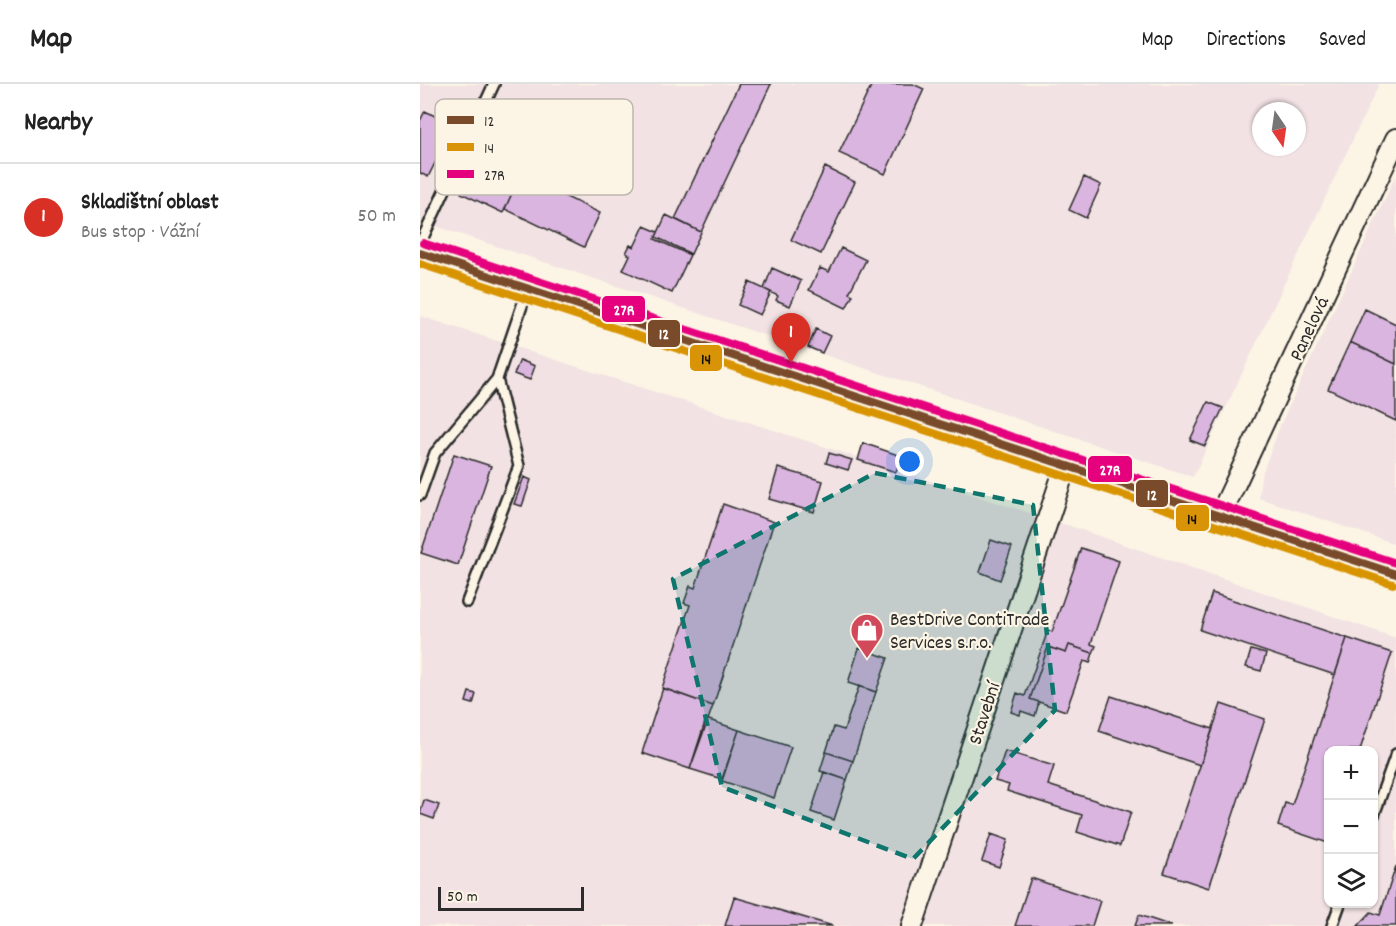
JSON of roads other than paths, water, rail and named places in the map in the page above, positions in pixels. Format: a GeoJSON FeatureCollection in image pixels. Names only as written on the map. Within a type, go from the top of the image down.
{"type":"FeatureCollection","features":[{"type":"Feature","properties":{"kind":"street","name":"Panelová"},"geometry":{"type":"LineString","coordinates":[[1220,516],[1396,139]]}},
{"type":"Feature","properties":{"kind":"street"},"geometry":{"type":"LineString","coordinates":[[420,252],[1396,574]]}},
{"type":"Feature","properties":{"kind":"street","name":"Stavební"},"geometry":{"type":"LineString","coordinates":[[912,926],[1066,465]]}},
{"type":"Feature","properties":{"kind":"lane"},"geometry":{"type":"LineString","coordinates":[[487,99],[494,84]]}},
{"type":"Feature","properties":{"kind":"lane"},"geometry":{"type":"LineString","coordinates":[[420,244],[443,195]]}},
{"type":"Feature","properties":{"kind":"lane"},"geometry":{"type":"LineString","coordinates":[[420,495],[435,453],[497,379],[528,288]]}},
{"type":"Feature","properties":{"kind":"lane"},"geometry":{"type":"LineString","coordinates":[[467,602],[519,466],[497,379]]}},
{"type":"Feature","properties":{"kind":"lane"},"geometry":{"type":"LineString","coordinates":[[1378,803],[1396,754]]}},
{"type":"Feature","properties":{"kind":"lane"},"geometry":{"type":"LineString","coordinates":[[1332,926],[1338,908]]}},
{"type":"Feature","properties":{"kind":"place","name":"Skladištní oblast"},"geometry":{"type":"Point","coordinates":[791,363]}},
{"type":"Feature","properties":{"kind":"place","name":"BestDrive ContiTrade Services s.r.o."},"geometry":{"type":"Point","coordinates":[867,659]}}]}
